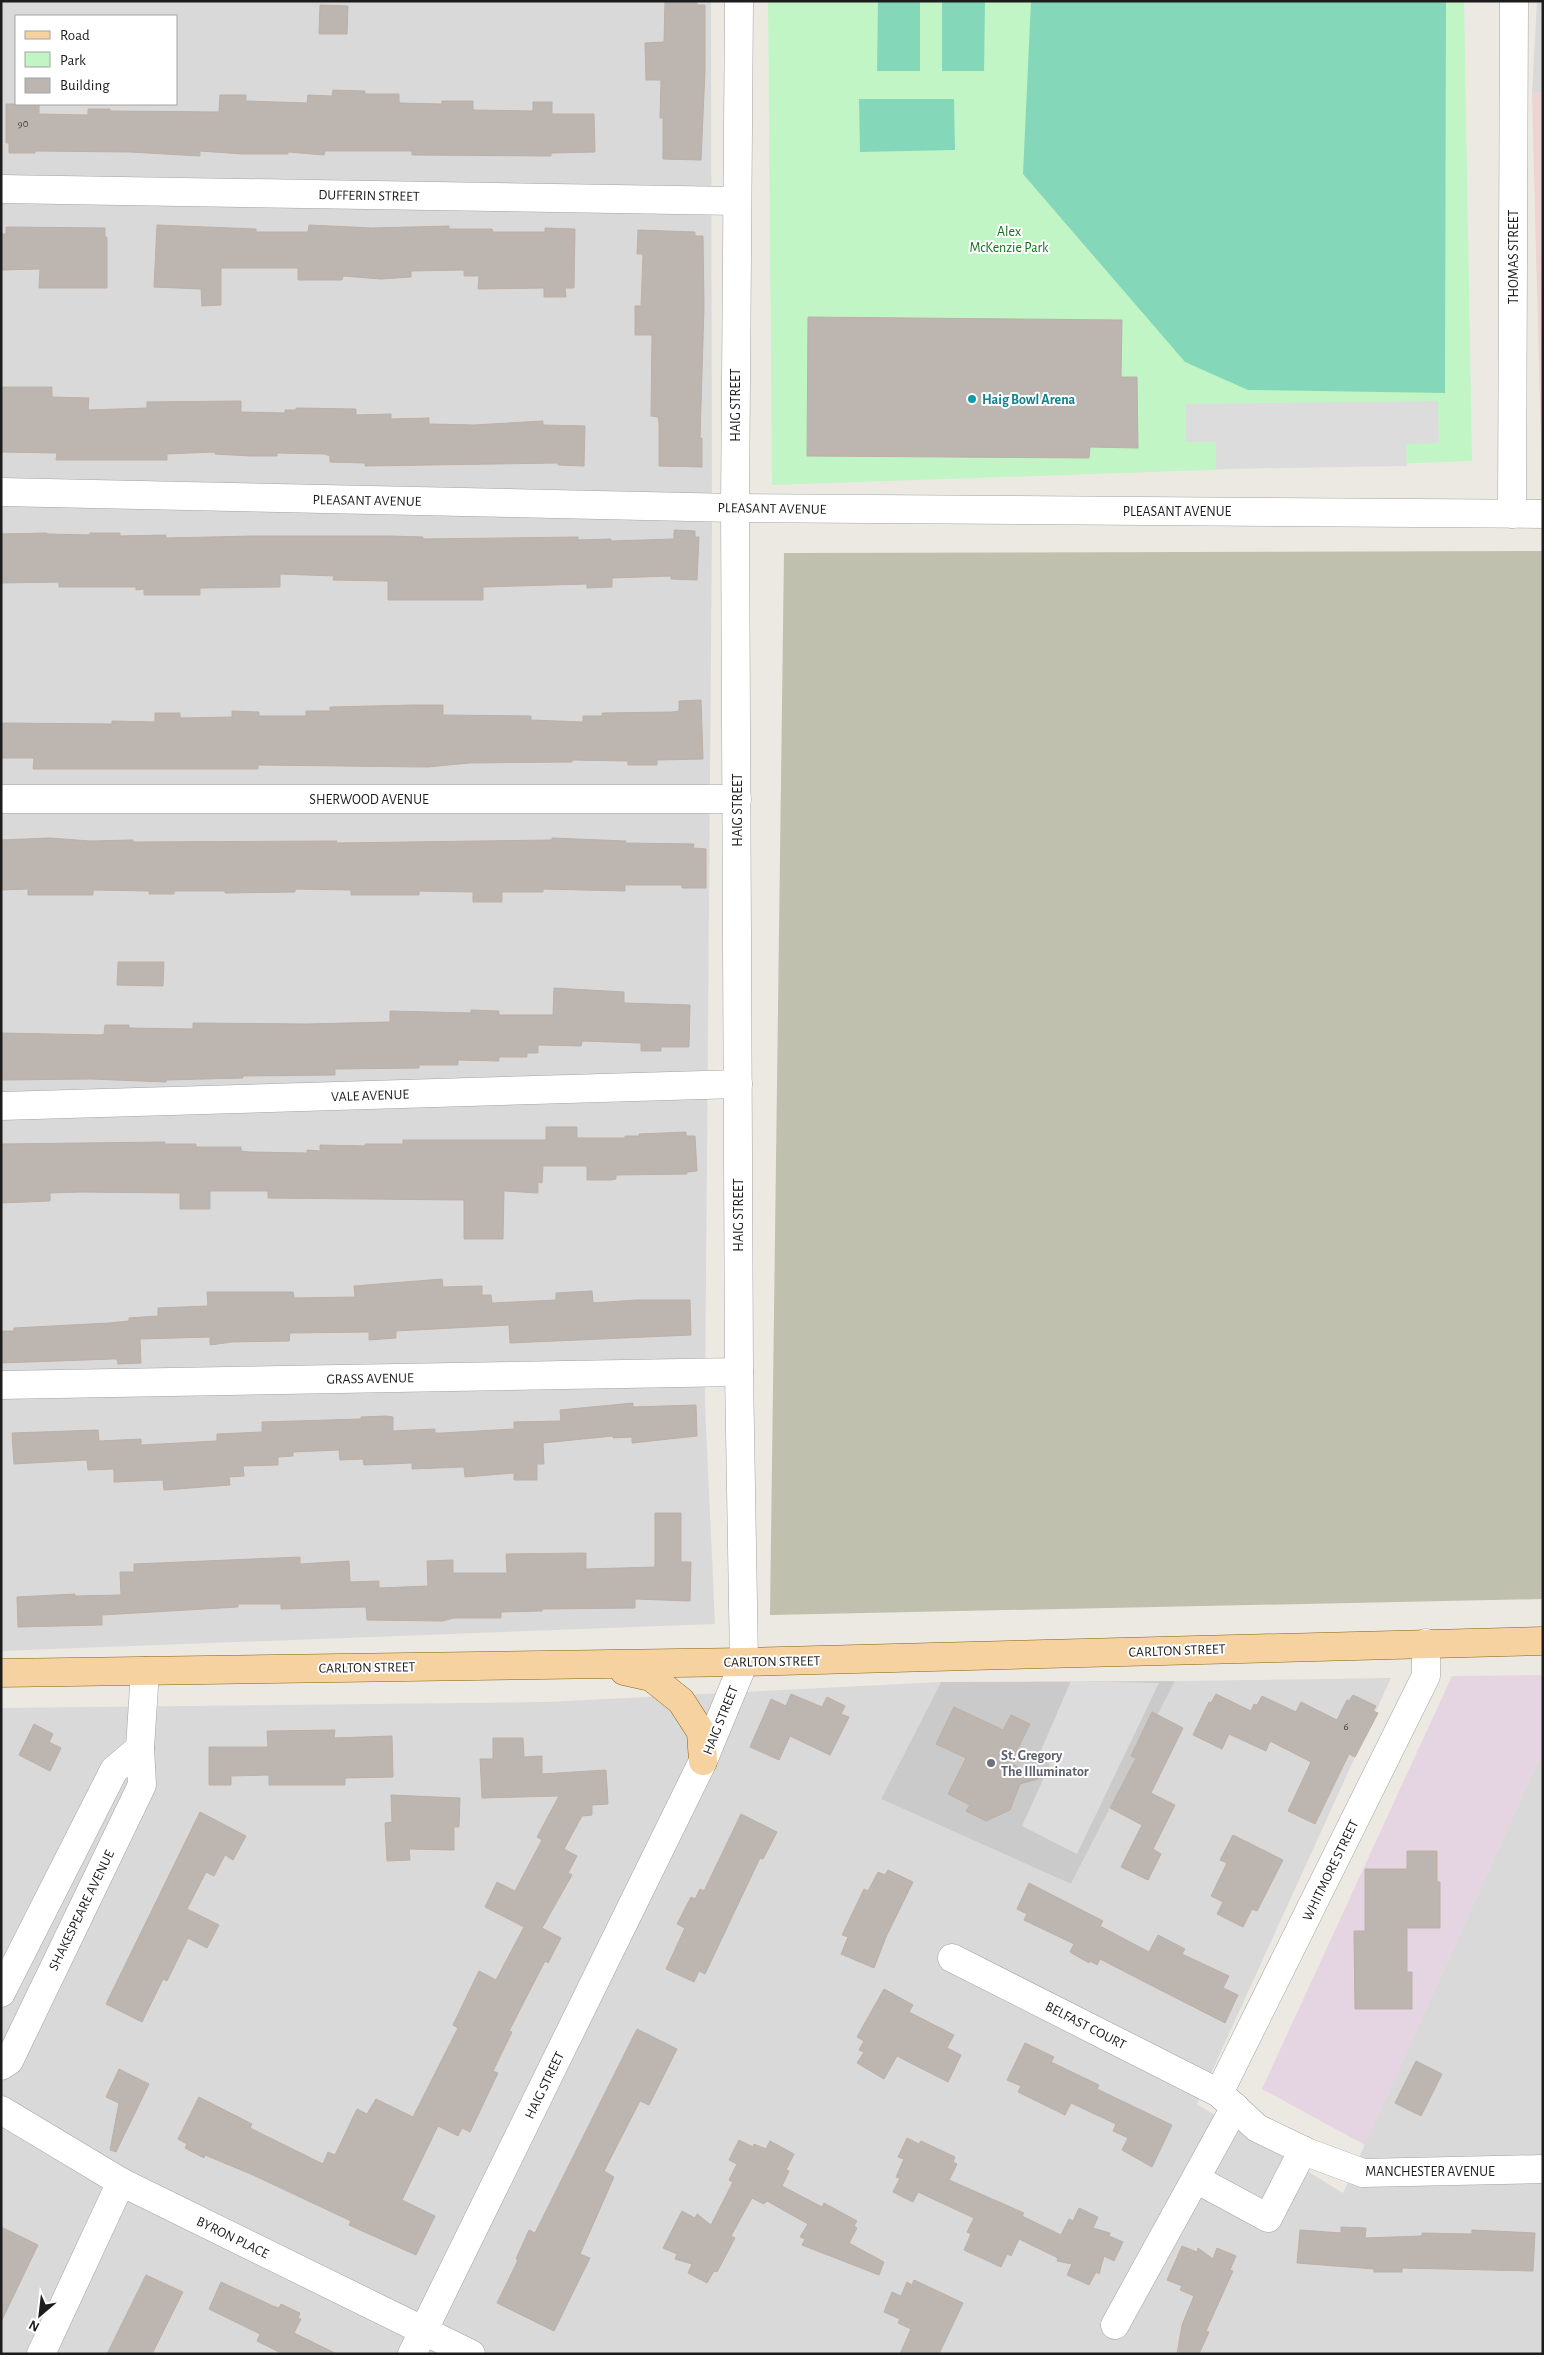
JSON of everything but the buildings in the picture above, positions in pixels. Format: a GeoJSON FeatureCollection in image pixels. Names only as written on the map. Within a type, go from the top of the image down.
{"type":"FeatureCollection","features":[{"type":"Feature","properties":{"kind":"main road","name":"CARLTON STREET"},"geometry":{"type":"LineString","coordinates":[[1,1673],[744,1662],[1543,1641]]}},
{"type":"Feature","properties":{"kind":"main road"},"geometry":{"type":"LineString","coordinates":[[593,1664],[651,1677],[681,1701],[700,1732],[703,1761]]}},
{"type":"Feature","properties":{"kind":"street","name":"HAIG STREET"},"geometry":{"type":"LineString","coordinates":[[418,2342],[703,1761],[744,1662],[739,1372],[735,508],[739,1]]}},
{"type":"Feature","properties":{"kind":"street","name":"THOMAS STREET"},"geometry":{"type":"LineString","coordinates":[[1512,514],[1514,1]]}},
{"type":"Feature","properties":{"kind":"street","name":"DUFFERIN STREET"},"geometry":{"type":"LineString","coordinates":[[1,189],[737,201]]}},
{"type":"Feature","properties":{"kind":"street","name":"PLEASANT AVENUE"},"geometry":{"type":"LineString","coordinates":[[1,492],[735,508],[1543,514]]}},
{"type":"Feature","properties":{"kind":"street","name":"SHERWOOD AVENUE"},"geometry":{"type":"LineString","coordinates":[[1,799],[737,799]]}},
{"type":"Feature","properties":{"kind":"street","name":"VALE AVENUE"},"geometry":{"type":"LineString","coordinates":[[1,1106],[738,1084]]}},
{"type":"Feature","properties":{"kind":"street","name":"GRASS AVENUE"},"geometry":{"type":"LineString","coordinates":[[1,1385],[739,1372]]}},
{"type":"Feature","properties":{"kind":"street","name":"WHITMORE STREET"},"geometry":{"type":"LineString","coordinates":[[1115,2325],[1196,2179],[1227,2100],[1426,1676],[1426,1643]]}},
{"type":"Feature","properties":{"kind":"street","name":"SHAKESPEARE AVENUE"},"geometry":{"type":"LineString","coordinates":[[1,2066],[9,2061],[142,1785],[140,1748],[145,1671]]}},
{"type":"Feature","properties":{"kind":"street"},"geometry":{"type":"LineString","coordinates":[[1,1993],[114,1770],[140,1748]]}},
{"type":"Feature","properties":{"kind":"street","name":"BELFAST COURT"},"geometry":{"type":"LineString","coordinates":[[952,1958],[1227,2100]]}},
{"type":"Feature","properties":{"kind":"street","name":"MANCHESTER AVENUE"},"geometry":{"type":"LineString","coordinates":[[1227,2100],[1258,2128],[1303,2150],[1362,2173],[1543,2169]]}},
{"type":"Feature","properties":{"kind":"street","name":"BYRON PLACE"},"geometry":{"type":"LineString","coordinates":[[1,2110],[121,2182],[418,2342],[471,2354]]}},
{"type":"Feature","properties":{"kind":"street"},"geometry":{"type":"LineString","coordinates":[[1196,2179],[1268,2218],[1303,2150]]}},
{"type":"Feature","properties":{"kind":"street"},"geometry":{"type":"LineString","coordinates":[[40,2354],[121,2182]]}},
{"type":"Feature","properties":{"kind":"shaded area"},"geometry":{"type":"Polygon","coordinates":[[[1,1],[711,1],[712,526],[705,1404],[715,1624],[1,1651],[1,1]]]}},
{"type":"Feature","properties":{"kind":"shaded area"},"geometry":{"type":"Polygon","coordinates":[[[1537,1],[1543,1],[1543,94],[1532,93],[1537,1]]]}},
{"type":"Feature","properties":{"kind":"shaded area"},"geometry":{"type":"Polygon","coordinates":[[[1532,93],[1543,94],[1543,485],[1542,485],[1532,93]]]}},
{"type":"Feature","properties":{"kind":"shaded area"},"geometry":{"type":"Polygon","coordinates":[[[1438,401],[1439,443],[1406,444],[1407,466],[1216,469],[1216,442],[1186,442],[1186,404],[1438,401]]]}},
{"type":"Feature","properties":{"kind":"shaded area"},"geometry":{"type":"Polygon","coordinates":[[[1543,551],[1543,1599],[770,1615],[784,553],[1543,551]]]}},
{"type":"Feature","properties":{"kind":"shaded area"},"geometry":{"type":"Polygon","coordinates":[[[1543,1675],[1543,1750],[1365,2145],[1262,2089],[1452,1676],[1543,1675]]]}},
{"type":"Feature","properties":{"kind":"shaded area"},"geometry":{"type":"Polygon","coordinates":[[[1391,1678],[1197,2104],[1343,2193],[1543,1750],[1543,2354],[1,2354],[1,1708],[546,1702],[941,1682],[881,1799],[1071,1884],[1175,1681],[1391,1678]]]}},
{"type":"Feature","properties":{"kind":"shaded area"},"geometry":{"type":"Polygon","coordinates":[[[1071,1681],[1159,1683],[1077,1854],[1022,1826],[1050,1764],[1038,1757],[1071,1681]]]}},
{"type":"Feature","properties":{"kind":"shaded area"},"geometry":{"type":"Polygon","coordinates":[[[1175,1681],[1071,1884],[881,1799],[941,1682],[1175,1681]]]}},
{"type":"Feature","properties":{"kind":"green space","name":"Alex McKenzie Park"},"geometry":{"type":"Polygon","coordinates":[[[768,1],[1464,1],[1472,461],[772,485],[768,1]]]}},
{"type":"Feature","properties":{"kind":"green space"},"geometry":{"type":"Polygon","coordinates":[[[878,1],[920,1],[920,71],[877,71],[878,1]]]}},
{"type":"Feature","properties":{"kind":"green space"},"geometry":{"type":"Polygon","coordinates":[[[942,1],[985,1],[984,71],[942,71],[942,1]]]}},
{"type":"Feature","properties":{"kind":"green space"},"geometry":{"type":"Polygon","coordinates":[[[1031,1],[1446,1],[1445,393],[1248,390],[1185,362],[1023,174],[1031,1]]]}},
{"type":"Feature","properties":{"kind":"green space"},"geometry":{"type":"Polygon","coordinates":[[[859,99],[954,99],[955,150],[860,152],[859,99]]]}},
{"type":"Feature","properties":{"kind":"place","name":"Haig Bowl Arena"},"geometry":{"type":"Point","coordinates":[972,399]}},
{"type":"Feature","properties":{"kind":"place","name":"St. Gregory The Illuminator"},"geometry":{"type":"Point","coordinates":[991,1763]}}]}
